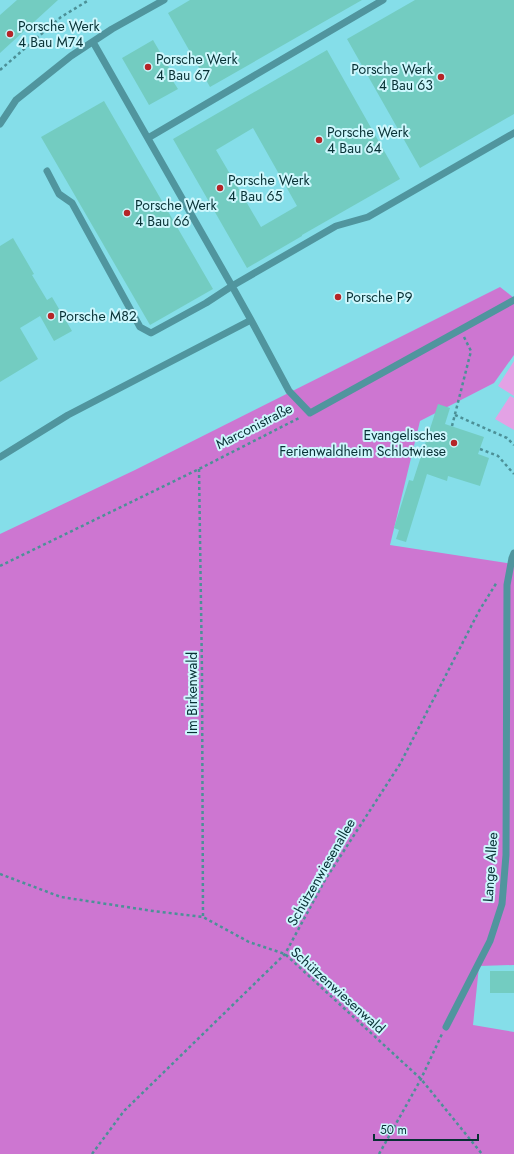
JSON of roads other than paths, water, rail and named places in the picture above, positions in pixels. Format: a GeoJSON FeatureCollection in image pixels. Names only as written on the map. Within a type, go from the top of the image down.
{"type":"FeatureCollection","features":[{"type":"Feature","properties":{"kind":"lane"},"geometry":{"type":"LineString","coordinates":[[0,124],[16,100],[71,56],[112,29],[164,0]]}},
{"type":"Feature","properties":{"kind":"lane"},"geometry":{"type":"LineString","coordinates":[[148,138],[383,0]]}},
{"type":"Feature","properties":{"kind":"lane"},"geometry":{"type":"LineString","coordinates":[[0,457],[68,415],[251,320],[93,42]]}},
{"type":"Feature","properties":{"kind":"lane"},"geometry":{"type":"LineString","coordinates":[[47,172],[59,194],[72,203],[140,327],[151,333],[206,303],[232,286],[336,226],[368,217],[514,133]]}},
{"type":"Feature","properties":{"kind":"lane","name":"Marconistraße"},"geometry":{"type":"LineString","coordinates":[[251,320],[289,391],[310,413],[514,300]]}},
{"type":"Feature","properties":{"kind":"lane","name":"Lange Allee"},"geometry":{"type":"LineString","coordinates":[[446,1027],[490,941],[502,904],[506,855],[511,650],[508,585],[513,557]]}},
{"type":"Feature","properties":{"kind":"place","name":"Porsche Werk 4 Bau M74"},"geometry":{"type":"Point","coordinates":[10,34]}},
{"type":"Feature","properties":{"kind":"place","name":"Porsche Werk 4 Bau 67"},"geometry":{"type":"Point","coordinates":[148,67]}},
{"type":"Feature","properties":{"kind":"place","name":"Porsche Werk 4 Bau 63"},"geometry":{"type":"Point","coordinates":[441,77]}},
{"type":"Feature","properties":{"kind":"place","name":"Porsche Werk 4 Bau 64"},"geometry":{"type":"Point","coordinates":[319,140]}},
{"type":"Feature","properties":{"kind":"place","name":"Porsche Werk 4 Bau 65"},"geometry":{"type":"Point","coordinates":[220,188]}},
{"type":"Feature","properties":{"kind":"place","name":"Porsche Werk 4 Bau 66"},"geometry":{"type":"Point","coordinates":[127,213]}},
{"type":"Feature","properties":{"kind":"place","name":"Porsche P9"},"geometry":{"type":"Point","coordinates":[338,297]}},
{"type":"Feature","properties":{"kind":"place","name":"Porsche M82"},"geometry":{"type":"Point","coordinates":[51,316]}},
{"type":"Feature","properties":{"kind":"place","name":"Evangelisches Ferienwaldheim Schlotwiese"},"geometry":{"type":"Point","coordinates":[454,443]}}]}
